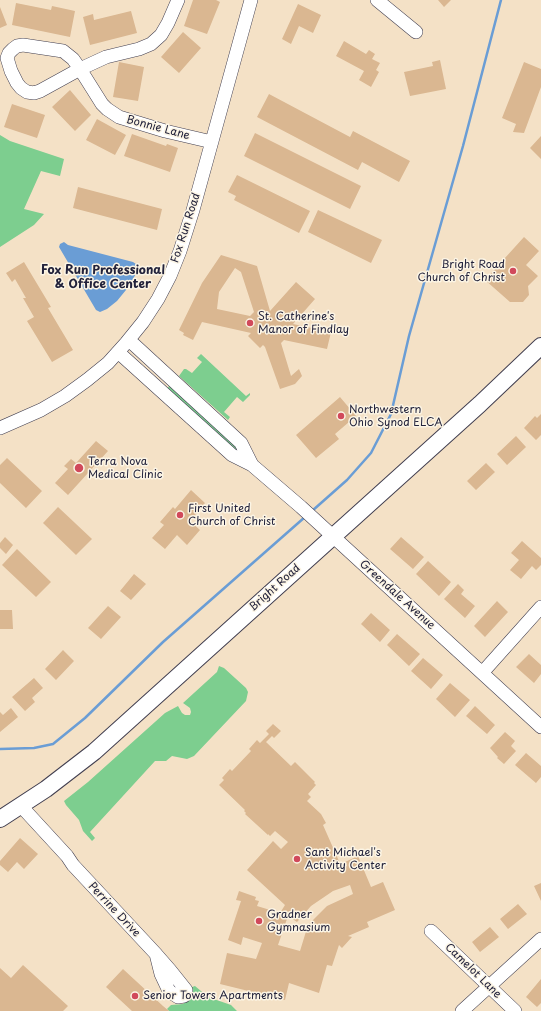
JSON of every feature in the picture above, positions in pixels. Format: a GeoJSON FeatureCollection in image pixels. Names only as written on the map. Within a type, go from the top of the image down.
{"type":"FeatureCollection","features":[{"type":"Feature","properties":{"kind":"main road","name":"Bright Road"},"geometry":{"type":"LineString","coordinates":[[0,819],[53,784],[94,752],[480,404],[541,346]]}},
{"type":"Feature","properties":{"kind":"street"},"geometry":{"type":"LineString","coordinates":[[80,69],[106,57],[139,49],[151,44],[161,35],[178,0]]}},
{"type":"Feature","properties":{"kind":"street","name":"Fox Run Road"},"geometry":{"type":"LineString","coordinates":[[0,428],[41,410],[66,396],[87,380],[129,340],[158,300],[173,270],[192,213],[251,0]]}},
{"type":"Feature","properties":{"kind":"street"},"geometry":{"type":"LineString","coordinates":[[377,0],[416,32]]}},
{"type":"Feature","properties":{"kind":"street","name":"Bonnie Lane"},"geometry":{"type":"LineString","coordinates":[[80,69],[40,91],[34,93],[27,92],[22,88],[11,71],[7,58],[9,53],[17,46],[23,45],[57,50],[68,54],[80,69],[102,104],[119,117],[165,131],[212,142]]}},
{"type":"Feature","properties":{"kind":"street","name":"Greendale Avenue"},"geometry":{"type":"LineString","coordinates":[[129,340],[240,443],[252,464]]}},
{"type":"Feature","properties":{"kind":"street","name":"Greendale Avenue"},"geometry":{"type":"LineString","coordinates":[[118,352],[232,455],[252,464],[301,507],[541,727]]}},
{"type":"Feature","properties":{"kind":"street"},"geometry":{"type":"LineString","coordinates":[[482,673],[541,608]]}},
{"type":"Feature","properties":{"kind":"street","name":"Perrine Drive"},"geometry":{"type":"LineString","coordinates":[[18,808],[67,856],[73,866],[156,954]]}},
{"type":"Feature","properties":{"kind":"street","name":"Camelot Lane"},"geometry":{"type":"LineString","coordinates":[[431,931],[488,987],[515,1011]]}},
{"type":"Feature","properties":{"kind":"street"},"geometry":{"type":"LineString","coordinates":[[462,1011],[541,938]]}},
{"type":"Feature","properties":{"kind":"green space"},"geometry":{"type":"Polygon","coordinates":[[[0,135],[10,141],[64,159],[60,176],[41,171],[24,209],[44,214],[34,225],[0,247],[0,135]]]}},
{"type":"Feature","properties":{"kind":"green space"},"geometry":{"type":"Polygon","coordinates":[[[201,354],[246,396],[250,393],[250,395],[243,402],[237,397],[224,412],[230,417],[228,420],[179,376],[184,369],[192,373],[202,362],[197,358],[201,354]]]}},
{"type":"Feature","properties":{"kind":"green space"},"geometry":{"type":"Polygon","coordinates":[[[169,386],[171,386],[238,447],[237,452],[166,391],[169,386]]]}},
{"type":"Feature","properties":{"kind":"green space"},"geometry":{"type":"Polygon","coordinates":[[[219,666],[224,668],[246,688],[248,692],[246,701],[194,756],[187,759],[172,756],[166,761],[155,761],[90,832],[95,838],[92,841],[83,831],[79,820],[64,801],[88,782],[165,713],[178,706],[182,713],[185,715],[190,715],[190,708],[183,703],[217,672],[219,666]]]}},
{"type":"Feature","properties":{"kind":"green space"},"geometry":{"type":"Polygon","coordinates":[[[195,986],[208,997],[231,1005],[237,1011],[169,1011],[167,1009],[171,1005],[183,1004],[190,997],[192,987],[195,986]]]}},
{"type":"Feature","properties":{"kind":"water"},"geometry":{"type":"Polygon","coordinates":[[[64,242],[68,245],[133,262],[139,269],[117,301],[107,309],[100,312],[96,310],[59,247],[60,244],[64,242]]]}},
{"type":"Feature","properties":{"kind":"building"},"geometry":{"type":"Polygon","coordinates":[[[193,0],[216,0],[220,2],[207,34],[184,26],[193,0]]]}},
{"type":"Feature","properties":{"kind":"building"},"geometry":{"type":"Polygon","coordinates":[[[438,0],[451,0],[444,7],[438,0]]]}},
{"type":"Feature","properties":{"kind":"building"},"geometry":{"type":"Polygon","coordinates":[[[16,3],[51,10],[52,6],[75,11],[70,37],[12,25],[16,3]]]}},
{"type":"Feature","properties":{"kind":"building"},"geometry":{"type":"Polygon","coordinates":[[[298,4],[321,15],[313,33],[299,26],[291,44],[282,39],[298,4]]]}},
{"type":"Feature","properties":{"kind":"building"},"geometry":{"type":"Polygon","coordinates":[[[0,7],[7,25],[0,28],[0,7]]]}},
{"type":"Feature","properties":{"kind":"building"},"geometry":{"type":"Polygon","coordinates":[[[131,11],[137,33],[90,45],[83,17],[93,14],[94,20],[131,11]]]}},
{"type":"Feature","properties":{"kind":"building"},"geometry":{"type":"Polygon","coordinates":[[[183,32],[201,48],[179,73],[161,57],[183,32]]]}},
{"type":"Feature","properties":{"kind":"building"},"geometry":{"type":"Polygon","coordinates":[[[344,41],[366,54],[369,50],[375,54],[372,59],[380,63],[376,70],[379,72],[371,87],[359,80],[364,71],[336,56],[344,41]]]}},
{"type":"Feature","properties":{"kind":"building"},"geometry":{"type":"Polygon","coordinates":[[[440,60],[446,89],[410,96],[404,72],[433,66],[432,62],[440,60]]]}},
{"type":"Feature","properties":{"kind":"building"},"geometry":{"type":"Polygon","coordinates":[[[119,62],[144,67],[138,101],[113,97],[119,62]]]}},
{"type":"Feature","properties":{"kind":"building"},"geometry":{"type":"Polygon","coordinates":[[[524,62],[541,69],[541,87],[524,133],[513,132],[516,124],[502,118],[524,62]]]}},
{"type":"Feature","properties":{"kind":"building"},"geometry":{"type":"Polygon","coordinates":[[[70,90],[91,115],[75,131],[52,107],[70,90]]]}},
{"type":"Feature","properties":{"kind":"building"},"geometry":{"type":"Polygon","coordinates":[[[269,94],[350,137],[353,131],[410,161],[399,182],[362,162],[358,170],[257,117],[269,94]]]}},
{"type":"Feature","properties":{"kind":"building"},"geometry":{"type":"Polygon","coordinates":[[[12,104],[45,115],[37,138],[4,127],[12,104]]]}},
{"type":"Feature","properties":{"kind":"building"},"geometry":{"type":"Polygon","coordinates":[[[97,119],[126,135],[115,155],[86,140],[97,119]]]}},
{"type":"Feature","properties":{"kind":"building"},"geometry":{"type":"Polygon","coordinates":[[[255,133],[361,186],[350,209],[244,156],[255,133]]]}},
{"type":"Feature","properties":{"kind":"building"},"geometry":{"type":"Polygon","coordinates":[[[132,134],[166,146],[167,144],[178,148],[170,172],[124,156],[132,134]]]}},
{"type":"Feature","properties":{"kind":"building"},"geometry":{"type":"Polygon","coordinates":[[[541,136],[541,159],[530,148],[541,136]]]}},
{"type":"Feature","properties":{"kind":"building"},"geometry":{"type":"Polygon","coordinates":[[[237,175],[310,211],[299,233],[234,200],[236,196],[228,192],[237,175]]]}},
{"type":"Feature","properties":{"kind":"building"},"geometry":{"type":"Polygon","coordinates":[[[78,187],[162,209],[157,230],[73,208],[78,187]]]}},
{"type":"Feature","properties":{"kind":"building"},"geometry":{"type":"Polygon","coordinates":[[[318,210],[382,240],[371,263],[308,232],[318,210]]]}},
{"type":"Feature","properties":{"kind":"building","name":"Bright Road Church of Christ"},"geometry":{"type":"Polygon","coordinates":[[[524,237],[539,251],[526,265],[538,276],[528,286],[529,295],[523,302],[510,302],[485,280],[524,237]]]}},
{"type":"Feature","properties":{"kind":"building","name":"St. Catherine's Manor of Findlay"},"geometry":{"type":"Polygon","coordinates":[[[221,255],[257,266],[270,311],[296,282],[315,299],[293,324],[331,332],[327,349],[284,340],[281,343],[291,376],[299,369],[302,376],[295,384],[280,389],[265,347],[263,345],[260,348],[248,336],[251,333],[202,322],[193,340],[183,335],[184,333],[179,330],[202,283],[221,255]],[[235,268],[219,292],[217,309],[250,316],[254,312],[241,272],[235,268]]]}},
{"type":"Feature","properties":{"kind":"building"},"geometry":{"type":"Polygon","coordinates":[[[24,262],[51,307],[48,308],[73,350],[52,362],[27,321],[34,317],[23,298],[26,298],[15,279],[12,282],[6,273],[24,262]]]}},
{"type":"Feature","properties":{"kind":"building"},"geometry":{"type":"Polygon","coordinates":[[[340,397],[356,416],[335,434],[339,439],[316,458],[296,435],[340,397]]]}},
{"type":"Feature","properties":{"kind":"building"},"geometry":{"type":"Polygon","coordinates":[[[541,414],[541,435],[536,440],[524,428],[535,416],[537,418],[541,414]]]}},
{"type":"Feature","properties":{"kind":"building"},"geometry":{"type":"Polygon","coordinates":[[[516,436],[526,447],[507,465],[497,454],[516,436]]]}},
{"type":"Feature","properties":{"kind":"building","name":"Terra Nova Medical Clinic"},"geometry":{"type":"Polygon","coordinates":[[[96,441],[108,451],[68,495],[55,483],[68,469],[64,466],[71,459],[76,463],[96,441]]]}},
{"type":"Feature","properties":{"kind":"building"},"geometry":{"type":"Polygon","coordinates":[[[7,458],[42,491],[26,508],[0,483],[0,465],[7,458]]]}},
{"type":"Feature","properties":{"kind":"building"},"geometry":{"type":"Polygon","coordinates":[[[486,463],[495,472],[476,490],[467,481],[486,463]]]}},
{"type":"Feature","properties":{"kind":"building","name":"First United Church of Christ"},"geometry":{"type":"Polygon","coordinates":[[[191,490],[205,503],[190,521],[200,530],[187,545],[177,535],[165,549],[152,538],[164,525],[160,522],[173,507],[175,509],[191,490]]]}},
{"type":"Feature","properties":{"kind":"building"},"geometry":{"type":"Polygon","coordinates":[[[58,507],[92,539],[76,555],[43,523],[58,507]]]}},
{"type":"Feature","properties":{"kind":"building"},"geometry":{"type":"Polygon","coordinates":[[[5,537],[13,545],[6,554],[0,548],[0,543],[5,537]]]}},
{"type":"Feature","properties":{"kind":"building"},"geometry":{"type":"Polygon","coordinates":[[[401,537],[424,557],[413,569],[390,549],[401,537]]]}},
{"type":"Feature","properties":{"kind":"building"},"geometry":{"type":"Polygon","coordinates":[[[522,541],[541,558],[541,565],[536,570],[532,566],[521,579],[510,570],[519,560],[511,553],[522,541]]]}},
{"type":"Feature","properties":{"kind":"building"},"geometry":{"type":"Polygon","coordinates":[[[17,549],[51,582],[36,597],[2,565],[17,549]]]}},
{"type":"Feature","properties":{"kind":"building"},"geometry":{"type":"Polygon","coordinates":[[[428,561],[451,582],[439,596],[416,574],[428,561]]]}},
{"type":"Feature","properties":{"kind":"building"},"geometry":{"type":"Polygon","coordinates":[[[134,574],[146,584],[131,600],[120,591],[134,574]]]}},
{"type":"Feature","properties":{"kind":"building"},"geometry":{"type":"Polygon","coordinates":[[[458,584],[464,590],[461,594],[475,606],[465,618],[444,599],[458,584]]]}},
{"type":"Feature","properties":{"kind":"building"},"geometry":{"type":"Polygon","coordinates":[[[497,601],[508,612],[485,637],[474,626],[497,601]]]}},
{"type":"Feature","properties":{"kind":"building"},"geometry":{"type":"Polygon","coordinates":[[[108,606],[121,617],[101,639],[88,628],[108,606]]]}},
{"type":"Feature","properties":{"kind":"building"},"geometry":{"type":"Polygon","coordinates":[[[0,610],[12,610],[13,629],[0,629],[0,610]]]}},
{"type":"Feature","properties":{"kind":"building"},"geometry":{"type":"Polygon","coordinates":[[[371,613],[390,630],[380,642],[361,624],[371,613]]]}},
{"type":"Feature","properties":{"kind":"building"},"geometry":{"type":"Polygon","coordinates":[[[397,634],[420,654],[409,666],[387,645],[397,634]]]}},
{"type":"Feature","properties":{"kind":"building"},"geometry":{"type":"Polygon","coordinates":[[[63,650],[74,661],[56,680],[45,669],[63,650]]]}},
{"type":"Feature","properties":{"kind":"building"},"geometry":{"type":"Polygon","coordinates":[[[529,654],[541,665],[541,674],[534,683],[516,667],[529,654]]]}},
{"type":"Feature","properties":{"kind":"building"},"geometry":{"type":"Polygon","coordinates":[[[423,658],[443,675],[431,689],[411,671],[423,658]]]}},
{"type":"Feature","properties":{"kind":"building"},"geometry":{"type":"Polygon","coordinates":[[[34,678],[43,688],[32,698],[35,702],[25,711],[12,697],[34,678]]]}},
{"type":"Feature","properties":{"kind":"building"},"geometry":{"type":"Polygon","coordinates":[[[450,683],[470,700],[455,717],[436,699],[450,683]]]}},
{"type":"Feature","properties":{"kind":"building"},"geometry":{"type":"Polygon","coordinates":[[[475,706],[495,725],[487,734],[466,716],[475,706]]]}},
{"type":"Feature","properties":{"kind":"building"},"geometry":{"type":"Polygon","coordinates":[[[11,708],[18,717],[0,732],[0,712],[3,715],[11,708]]]}},
{"type":"Feature","properties":{"kind":"building"},"geometry":{"type":"Polygon","coordinates":[[[273,724],[281,731],[274,738],[272,736],[266,742],[291,766],[295,762],[315,782],[314,783],[316,785],[308,794],[311,797],[307,801],[321,814],[326,823],[323,825],[342,868],[347,866],[345,862],[358,856],[371,887],[383,882],[395,910],[367,922],[369,927],[348,936],[352,937],[342,948],[339,945],[332,966],[327,965],[319,993],[289,983],[285,1000],[220,984],[227,953],[256,959],[262,943],[243,937],[241,945],[228,940],[241,901],[236,900],[239,891],[256,897],[255,900],[259,901],[257,906],[280,913],[285,905],[247,870],[273,841],[281,849],[288,842],[275,831],[270,836],[268,835],[245,814],[245,810],[219,785],[224,780],[222,778],[230,769],[232,771],[251,751],[249,749],[257,740],[260,743],[269,734],[266,731],[273,724]],[[350,885],[333,891],[311,906],[297,922],[288,916],[278,945],[300,951],[308,925],[327,906],[353,894],[350,885]]]}},
{"type":"Feature","properties":{"kind":"building"},"geometry":{"type":"Polygon","coordinates":[[[505,732],[515,741],[511,746],[516,751],[504,764],[497,758],[498,757],[490,748],[505,732]]]}},
{"type":"Feature","properties":{"kind":"building"},"geometry":{"type":"Polygon","coordinates":[[[526,753],[541,766],[541,777],[536,783],[515,765],[526,753]]]}},
{"type":"Feature","properties":{"kind":"building"},"geometry":{"type":"Polygon","coordinates":[[[20,838],[38,854],[24,869],[17,862],[8,872],[0,865],[0,861],[20,838]]]}},
{"type":"Feature","properties":{"kind":"building"},"geometry":{"type":"Polygon","coordinates":[[[541,883],[541,901],[534,886],[541,883]]]}},
{"type":"Feature","properties":{"kind":"building"},"geometry":{"type":"Polygon","coordinates":[[[518,904],[527,914],[508,929],[500,919],[518,904]]]}},
{"type":"Feature","properties":{"kind":"building"},"geometry":{"type":"Polygon","coordinates":[[[490,927],[499,937],[480,952],[472,942],[490,927]]]}},
{"type":"Feature","properties":{"kind":"building"},"geometry":{"type":"Polygon","coordinates":[[[23,965],[68,1006],[63,1011],[0,1011],[0,968],[11,978],[23,965]]]}},
{"type":"Feature","properties":{"kind":"building","name":"Senior Towers Apartments"},"geometry":{"type":"Polygon","coordinates":[[[123,969],[169,1011],[132,1011],[106,987],[123,969]]]}},
{"type":"Feature","properties":{"kind":"building"},"geometry":{"type":"Polygon","coordinates":[[[541,979],[541,1003],[537,1007],[526,997],[541,979]]]}},
{"type":"Feature","properties":{"kind":"waterway"},"geometry":{"type":"LineString","coordinates":[[312,511],[347,480],[371,453],[391,414],[409,336],[463,146],[501,0]]}},
{"type":"Feature","properties":{"kind":"waterway"},"geometry":{"type":"LineString","coordinates":[[0,749],[34,748],[53,744],[85,718],[163,642],[305,517]]}},
{"type":"Feature","properties":{"kind":"place","name":"Bright Road Church of Christ"},"geometry":{"type":"Point","coordinates":[513,271]}},
{"type":"Feature","properties":{"kind":"place","name":"St. Catherine's Manor of Findlay"},"geometry":{"type":"Point","coordinates":[250,323]}},
{"type":"Feature","properties":{"kind":"place","name":"Northwestern Ohio Synod ELCA"},"geometry":{"type":"Point","coordinates":[341,416]}},
{"type":"Feature","properties":{"kind":"place","name":"Terra Nova Medical Clinic"},"geometry":{"type":"Point","coordinates":[79,468]}},
{"type":"Feature","properties":{"kind":"place","name":"First United Church of Christ"},"geometry":{"type":"Point","coordinates":[180,515]}},
{"type":"Feature","properties":{"kind":"place","name":"Sant Michael's Activity Center"},"geometry":{"type":"Point","coordinates":[297,859]}},
{"type":"Feature","properties":{"kind":"place","name":"Gradner Gymnasium"},"geometry":{"type":"Point","coordinates":[259,921]}},
{"type":"Feature","properties":{"kind":"place","name":"Senior Towers Apartments"},"geometry":{"type":"Point","coordinates":[135,996]}},
{"type":"Feature","properties":{"kind":"district","name":"Fox Run Professional & Office Center"},"geometry":{"type":"Point","coordinates":[103,278]}}]}
